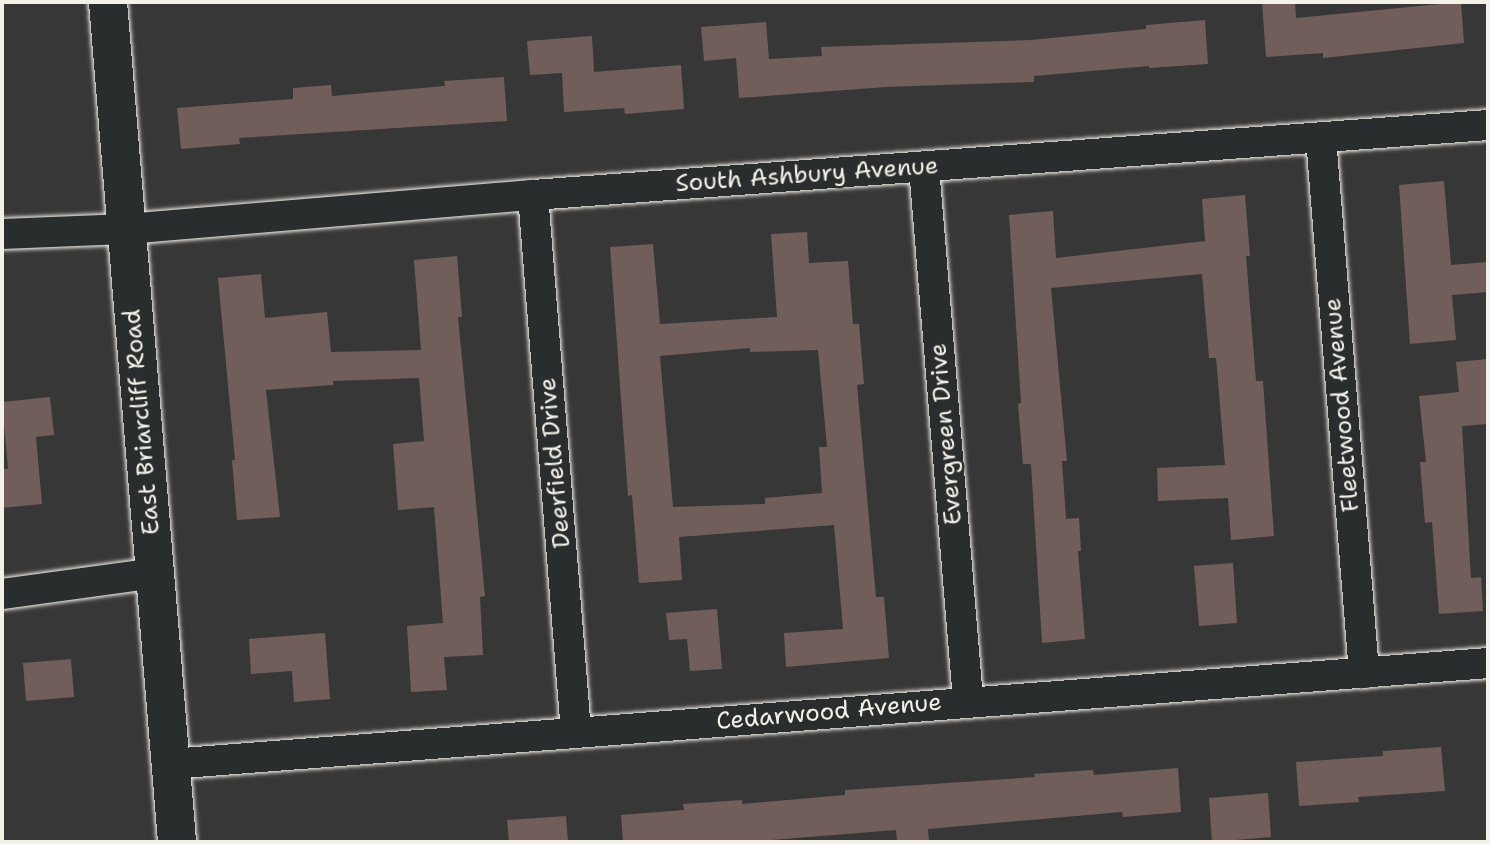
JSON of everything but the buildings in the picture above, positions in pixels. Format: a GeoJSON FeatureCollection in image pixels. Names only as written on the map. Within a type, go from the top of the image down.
{"type":"FeatureCollection","features":[{"type":"Feature","properties":{"kind":"street","name":"East Briarcliff Road"},"geometry":{"type":"LineString","coordinates":[[107,2],[177,842]]}},
{"type":"Feature","properties":{"kind":"street","name":"South Ashbury Avenue"},"geometry":{"type":"LineString","coordinates":[[2,234],[126,229],[533,195],[1488,125]]}},
{"type":"Feature","properties":{"kind":"street","name":"Fleetwood Avenue"},"geometry":{"type":"LineString","coordinates":[[1321,138],[1364,673]]}},
{"type":"Feature","properties":{"kind":"street","name":"Evergreen Drive"},"geometry":{"type":"LineString","coordinates":[[924,167],[968,701]]}},
{"type":"Feature","properties":{"kind":"street","name":"Deerfield Drive"},"geometry":{"type":"LineString","coordinates":[[533,195],[576,732]]}},
{"type":"Feature","properties":{"kind":"street"},"geometry":{"type":"LineString","coordinates":[[2,594],[155,573]]}},
{"type":"Feature","properties":{"kind":"street","name":"Cedarwood Avenue"},"geometry":{"type":"LineString","coordinates":[[170,764],[1488,663]]}}]}
